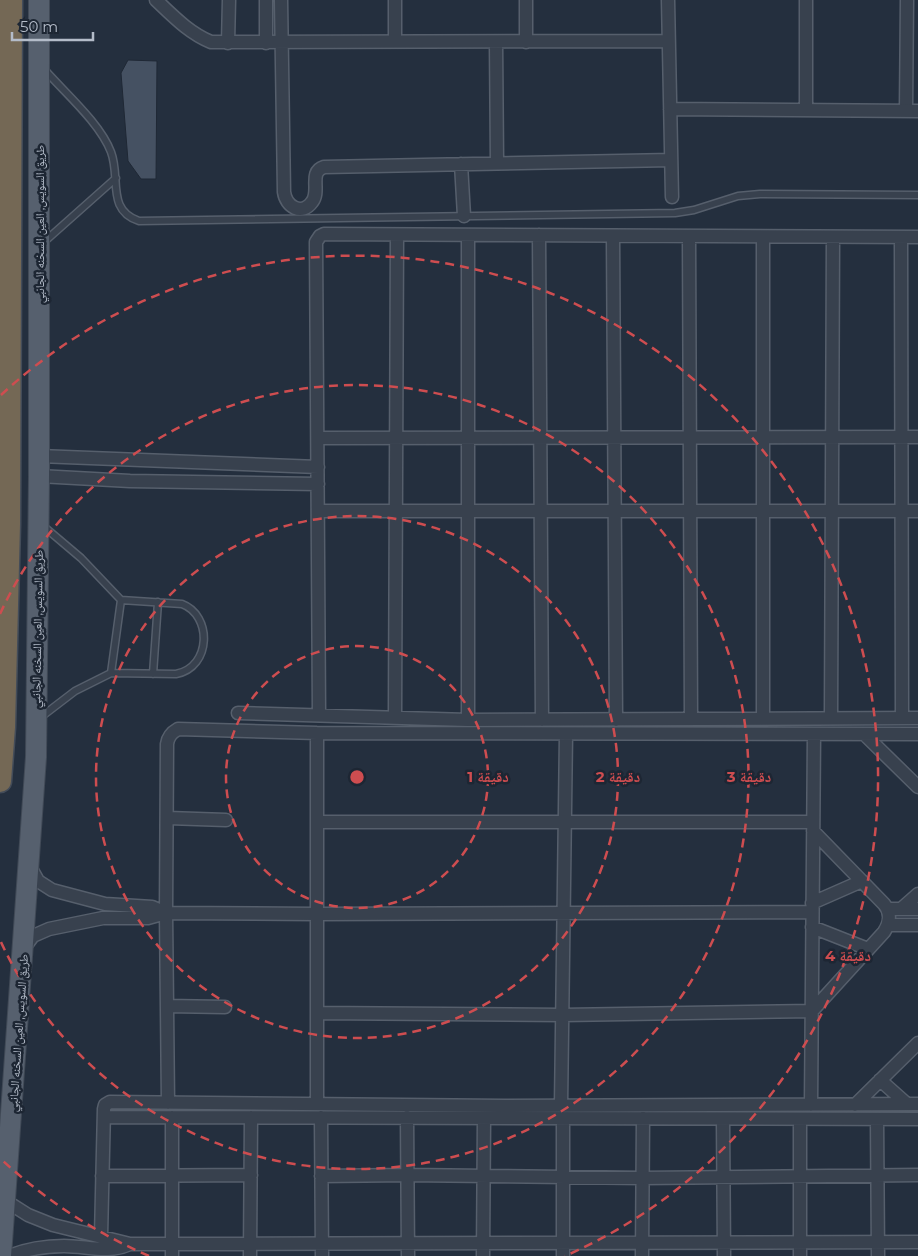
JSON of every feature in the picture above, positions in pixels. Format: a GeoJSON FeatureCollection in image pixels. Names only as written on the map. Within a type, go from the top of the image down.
{"type":"FeatureCollection","features":[{"type":"Feature","properties":{"kind":"highway"},"geometry":{"type":"LineString","coordinates":[[0,781],[4,727],[9,524],[10,0]]}},
{"type":"Feature","properties":{"kind":"main road","name":"طريق السويس, العين السخنه الجانبي"},"geometry":{"type":"LineString","coordinates":[[1,1256],[35,784],[39,476],[40,0]]}},
{"type":"Feature","properties":{"kind":"street"},"geometry":{"type":"LineString","coordinates":[[156,0],[188,30],[211,42],[668,41]]}},
{"type":"Feature","properties":{"kind":"street"},"geometry":{"type":"LineString","coordinates":[[228,43],[229,0]]}},
{"type":"Feature","properties":{"kind":"street"},"geometry":{"type":"LineString","coordinates":[[266,0],[266,43]]}},
{"type":"Feature","properties":{"kind":"street"},"geometry":{"type":"LineString","coordinates":[[281,0],[284,192],[287,203],[292,207],[299,209],[312,204],[315,197],[316,175],[319,169],[324,167],[671,160]]}},
{"type":"Feature","properties":{"kind":"street"},"geometry":{"type":"LineString","coordinates":[[395,0],[395,42]]}},
{"type":"Feature","properties":{"kind":"street"},"geometry":{"type":"LineString","coordinates":[[526,0],[526,42]]}},
{"type":"Feature","properties":{"kind":"street"},"geometry":{"type":"LineString","coordinates":[[668,0],[672,197]]}},
{"type":"Feature","properties":{"kind":"street"},"geometry":{"type":"LineString","coordinates":[[806,0],[806,110]]}},
{"type":"Feature","properties":{"kind":"street"},"geometry":{"type":"LineString","coordinates":[[670,109],[912,111],[907,0]]}},
{"type":"Feature","properties":{"kind":"street"},"geometry":{"type":"LineString","coordinates":[[496,42],[497,163]]}},
{"type":"Feature","properties":{"kind":"street"},"geometry":{"type":"LineString","coordinates":[[461,164],[464,216]]}},
{"type":"Feature","properties":{"kind":"street"},"geometry":{"type":"LineString","coordinates":[[319,715],[317,239],[324,234],[918,237]]}},
{"type":"Feature","properties":{"kind":"street"},"geometry":{"type":"LineString","coordinates":[[395,717],[397,235]]}},
{"type":"Feature","properties":{"kind":"street"},"geometry":{"type":"LineString","coordinates":[[468,235],[468,720]]}},
{"type":"Feature","properties":{"kind":"street"},"geometry":{"type":"LineString","coordinates":[[539,235],[542,720]]}},
{"type":"Feature","properties":{"kind":"street"},"geometry":{"type":"LineString","coordinates":[[614,236],[616,720]]}},
{"type":"Feature","properties":{"kind":"street"},"geometry":{"type":"LineString","coordinates":[[689,236],[691,719]]}},
{"type":"Feature","properties":{"kind":"street"},"geometry":{"type":"LineString","coordinates":[[763,237],[763,718]]}},
{"type":"Feature","properties":{"kind":"street"},"geometry":{"type":"LineString","coordinates":[[902,237],[902,718]]}},
{"type":"Feature","properties":{"kind":"street"},"geometry":{"type":"LineString","coordinates":[[831,718],[833,238]]}},
{"type":"Feature","properties":{"kind":"street"},"geometry":{"type":"LineString","coordinates":[[318,438],[918,437]]}},
{"type":"Feature","properties":{"kind":"street"},"geometry":{"type":"LineString","coordinates":[[39,456],[318,467]]}},
{"type":"Feature","properties":{"kind":"street"},"geometry":{"type":"LineString","coordinates":[[114,459],[114,480]]}},
{"type":"Feature","properties":{"kind":"street"},"geometry":{"type":"LineString","coordinates":[[177,461],[177,481]]}},
{"type":"Feature","properties":{"kind":"street"},"geometry":{"type":"LineString","coordinates":[[296,466],[297,484]]}},
{"type":"Feature","properties":{"kind":"street"},"geometry":{"type":"LineString","coordinates":[[39,476],[114,480],[318,484]]}},
{"type":"Feature","properties":{"kind":"street"},"geometry":{"type":"LineString","coordinates":[[318,511],[918,510]]}},
{"type":"Feature","properties":{"kind":"street"},"geometry":{"type":"LineString","coordinates":[[238,713],[468,720],[918,718]]}},
{"type":"Feature","properties":{"kind":"street"},"geometry":{"type":"LineString","coordinates":[[168,1103],[167,744],[170,736],[175,731],[918,734]]}},
{"type":"Feature","properties":{"kind":"street"},"geometry":{"type":"LineString","coordinates":[[317,733],[317,1103]]}},
{"type":"Feature","properties":{"kind":"street"},"geometry":{"type":"LineString","coordinates":[[563,1250],[564,1177],[562,1112],[566,734]]}},
{"type":"Feature","properties":{"kind":"street"},"geometry":{"type":"LineString","coordinates":[[811,1105],[814,734]]}},
{"type":"Feature","properties":{"kind":"street"},"geometry":{"type":"LineString","coordinates":[[864,734],[918,787]]}},
{"type":"Feature","properties":{"kind":"street"},"geometry":{"type":"LineString","coordinates":[[168,818],[226,820]]}},
{"type":"Feature","properties":{"kind":"street"},"geometry":{"type":"LineString","coordinates":[[317,822],[565,822],[813,827],[888,909],[888,925],[884,932],[812,1011],[563,1015],[317,1013]]}},
{"type":"Feature","properties":{"kind":"street"},"geometry":{"type":"LineString","coordinates":[[28,865],[35,877],[47,888],[95,901],[152,907],[166,913]]}},
{"type":"Feature","properties":{"kind":"street"},"geometry":{"type":"LineString","coordinates":[[24,948],[33,936],[40,932],[103,918],[148,918],[166,913],[564,914],[812,907],[862,881]]}},
{"type":"Feature","properties":{"kind":"street"},"geometry":{"type":"LineString","coordinates":[[901,909],[918,894]]}},
{"type":"Feature","properties":{"kind":"street"},"geometry":{"type":"LineString","coordinates":[[95,901],[95,920]]}},
{"type":"Feature","properties":{"kind":"street"},"geometry":{"type":"LineString","coordinates":[[120,905],[120,918]]}},
{"type":"Feature","properties":{"kind":"street"},"geometry":{"type":"LineString","coordinates":[[888,909],[918,909]]}},
{"type":"Feature","properties":{"kind":"street"},"geometry":{"type":"LineString","coordinates":[[888,925],[918,925]]}},
{"type":"Feature","properties":{"kind":"street"},"geometry":{"type":"LineString","coordinates":[[812,927],[868,949]]}},
{"type":"Feature","properties":{"kind":"street"},"geometry":{"type":"LineString","coordinates":[[167,1006],[225,1007]]}},
{"type":"Feature","properties":{"kind":"street"},"geometry":{"type":"LineString","coordinates":[[855,1105],[918,1043]]}},
{"type":"Feature","properties":{"kind":"street"},"geometry":{"type":"LineString","coordinates":[[880,1080],[912,1104]]}},
{"type":"Feature","properties":{"kind":"street"},"geometry":{"type":"LineString","coordinates":[[101,1236],[104,1117],[105,1105],[110,1102],[317,1103],[562,1112],[643,1118],[918,1119]]}},
{"type":"Feature","properties":{"kind":"street"},"geometry":{"type":"LineString","coordinates":[[104,1117],[484,1118],[562,1112],[912,1104]]}},
{"type":"Feature","properties":{"kind":"street"},"geometry":{"type":"LineString","coordinates":[[172,1117],[172,1250]]}},
{"type":"Feature","properties":{"kind":"street"},"geometry":{"type":"LineString","coordinates":[[250,1250],[251,1117]]}},
{"type":"Feature","properties":{"kind":"street"},"geometry":{"type":"LineString","coordinates":[[321,1117],[322,1250]]}},
{"type":"Feature","properties":{"kind":"street"},"geometry":{"type":"LineString","coordinates":[[407,1118],[408,1250]]}},
{"type":"Feature","properties":{"kind":"street"},"geometry":{"type":"LineString","coordinates":[[484,1118],[484,1250]]}},
{"type":"Feature","properties":{"kind":"street"},"geometry":{"type":"LineString","coordinates":[[642,1256],[643,1118]]}},
{"type":"Feature","properties":{"kind":"street"},"geometry":{"type":"LineString","coordinates":[[723,1119],[724,1256]]}},
{"type":"Feature","properties":{"kind":"street"},"geometry":{"type":"LineString","coordinates":[[800,1119],[800,1256]]}},
{"type":"Feature","properties":{"kind":"street"},"geometry":{"type":"LineString","coordinates":[[877,1119],[878,1256]]}},
{"type":"Feature","properties":{"kind":"street"},"geometry":{"type":"LineString","coordinates":[[102,1176],[251,1175]]}},
{"type":"Feature","properties":{"kind":"street"},"geometry":{"type":"LineString","coordinates":[[321,1176],[408,1175],[643,1178],[918,1175]]}},
{"type":"Feature","properties":{"kind":"street"},"geometry":{"type":"LineString","coordinates":[[6,1201],[40,1220],[78,1232],[130,1244],[172,1250],[563,1250],[642,1243],[918,1242]]}},
{"type":"Feature","properties":{"kind":"street"},"geometry":{"type":"LineString","coordinates":[[77,1246],[78,1232]]}},
{"type":"Feature","properties":{"kind":"street"},"geometry":{"type":"LineString","coordinates":[[9,1256],[38,1248],[64,1246],[77,1246],[102,1253],[130,1244]]}},
{"type":"Feature","properties":{"kind":"lane"},"geometry":{"type":"LineString","coordinates":[[39,65],[100,132],[112,154],[117,202],[131,219],[139,221],[675,213],[694,210],[738,196],[760,194],[918,195]]}},
{"type":"Feature","properties":{"kind":"lane"},"geometry":{"type":"LineString","coordinates":[[39,246],[116,178]]}},
{"type":"Feature","properties":{"kind":"lane"},"geometry":{"type":"LineString","coordinates":[[36,721],[75,691],[110,673],[176,674],[185,672],[200,658],[204,635],[194,610],[189,606],[121,600],[81,558],[38,522]]}},
{"type":"Feature","properties":{"kind":"lane"},"geometry":{"type":"LineString","coordinates":[[110,673],[121,600]]}},
{"type":"Feature","properties":{"kind":"lane"},"geometry":{"type":"LineString","coordinates":[[153,674],[158,602]]}},
{"type":"Feature","properties":{"kind":"building"},"geometry":{"type":"Polygon","coordinates":[[[128,60],[157,61],[156,179],[141,179],[128,161],[121,73],[128,60]]]}}]}
